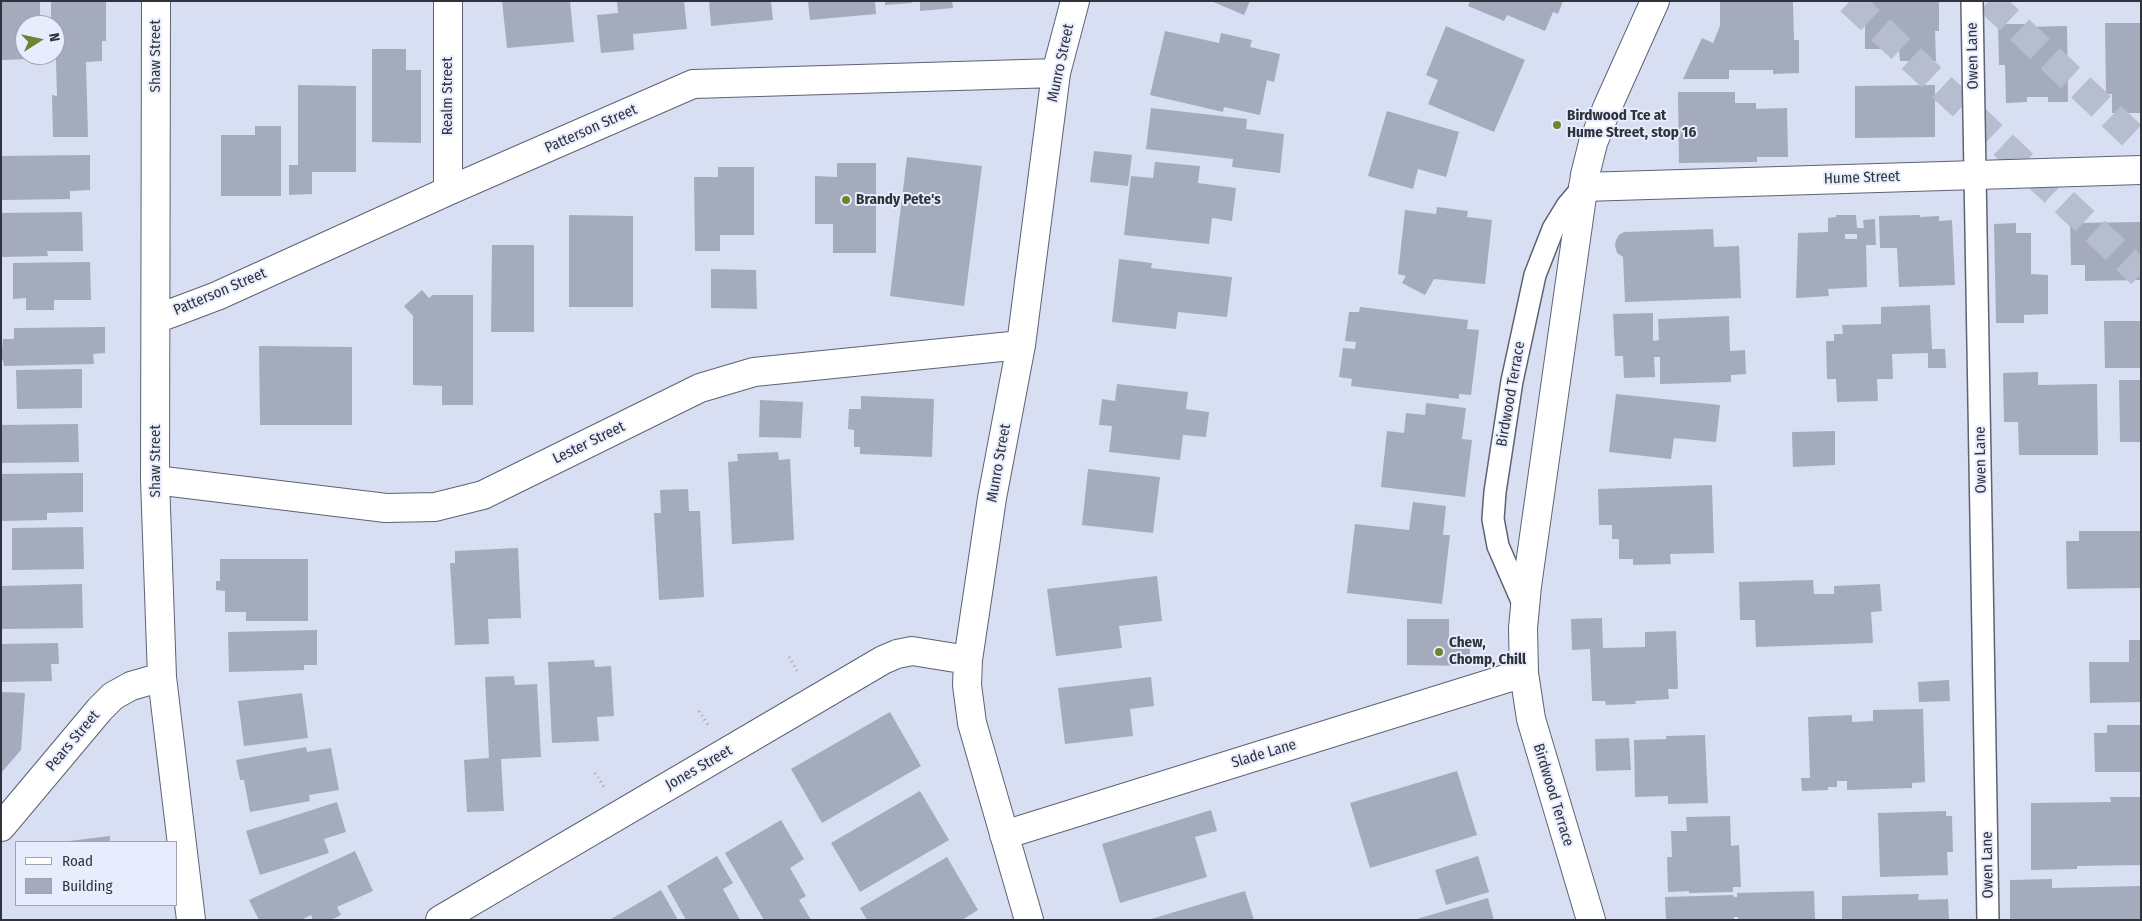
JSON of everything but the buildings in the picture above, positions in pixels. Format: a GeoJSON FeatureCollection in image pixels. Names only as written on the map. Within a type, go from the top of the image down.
{"type":"FeatureCollection","features":[{"type":"Feature","properties":{"kind":"street","name":"Shaw Street"},"geometry":{"type":"LineString","coordinates":[[156,1],[155,480],[162,677],[191,920]]}},
{"type":"Feature","properties":{"kind":"street","name":"Realm Street"},"geometry":{"type":"LineString","coordinates":[[448,1],[448,191]]}},
{"type":"Feature","properties":{"kind":"street","name":"Munro Street"},"geometry":{"type":"LineString","coordinates":[[1029,920],[968,704],[968,660],[992,498],[1021,345],[1056,73],[1074,1]]}},
{"type":"Feature","properties":{"kind":"street","name":"Birdwood Terrace"},"geometry":{"type":"LineString","coordinates":[[1591,920],[1543,764],[1531,718],[1524,673],[1525,608],[1583,187],[1593,143],[1606,108],[1655,1]]}},
{"type":"Feature","properties":{"kind":"street","name":"Patterson Street"},"geometry":{"type":"LineString","coordinates":[[156,319],[217,296],[448,191],[693,84],[1056,73]]}},
{"type":"Feature","properties":{"kind":"street","name":"Hume Street"},"geometry":{"type":"LineString","coordinates":[[1583,187],[2141,170]]}},
{"type":"Feature","properties":{"kind":"street","name":"Lester Street"},"geometry":{"type":"LineString","coordinates":[[155,480],[386,508],[435,508],[483,495],[700,388],[754,372],[1021,345]]}},
{"type":"Feature","properties":{"kind":"street","name":"Jones Street"},"geometry":{"type":"LineString","coordinates":[[440,920],[883,660],[897,654],[912,651],[968,660]]}},
{"type":"Feature","properties":{"kind":"street","name":"Slade Lane"},"geometry":{"type":"LineString","coordinates":[[1004,835],[1524,673]]}},
{"type":"Feature","properties":{"kind":"street","name":"Pears Street"},"geometry":{"type":"LineString","coordinates":[[1,827],[113,696],[131,686],[162,677]]}},
{"type":"Feature","properties":{"kind":"lane","name":"Owen Lane"},"geometry":{"type":"LineString","coordinates":[[1972,1],[1988,920]]}},
{"type":"Feature","properties":{"kind":"lane","name":"Birdwood Terrace"},"geometry":{"type":"LineString","coordinates":[[1525,608],[1498,546],[1492,519],[1495,492],[1512,381],[1535,275],[1553,229],[1567,206],[1583,187]]}},
{"type":"Feature","properties":{"kind":"tunnel"},"geometry":{"type":"LineString","coordinates":[[1850,1],[2141,274]]}},
{"type":"Feature","properties":{"kind":"tunnel"},"geometry":{"type":"LineString","coordinates":[[1989,1],[2141,144]]}},
{"type":"Feature","properties":{"kind":"place","name":"Birdwood Tce at Hume Street, stop 16"},"geometry":{"type":"Point","coordinates":[1557,125]}},
{"type":"Feature","properties":{"kind":"place","name":"Brandy Pete's"},"geometry":{"type":"Point","coordinates":[846,200]}},
{"type":"Feature","properties":{"kind":"place","name":"Chew, Chomp, Chill"},"geometry":{"type":"Point","coordinates":[1439,652]}}]}
